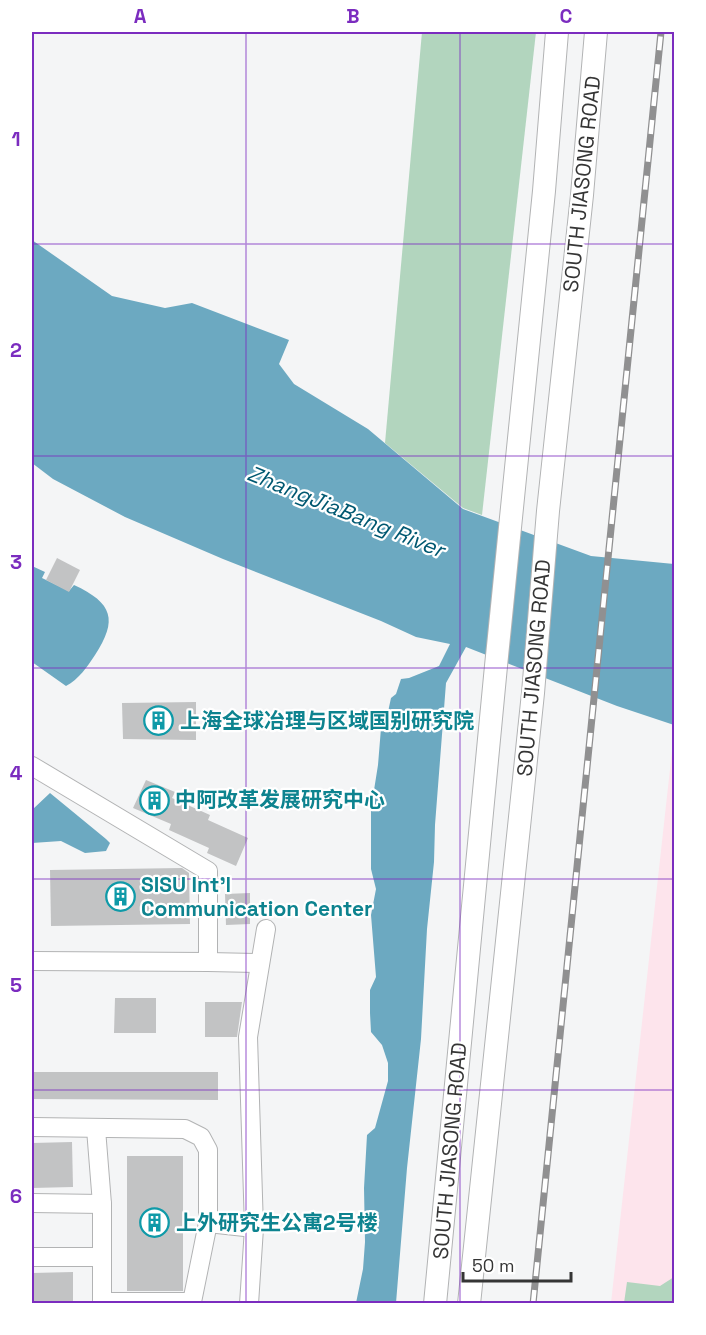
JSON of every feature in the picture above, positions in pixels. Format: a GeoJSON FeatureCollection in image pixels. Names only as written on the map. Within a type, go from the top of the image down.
{"type":"FeatureCollection","features":[{"type":"Feature","properties":{"kind":"main road","name":"SOUTH JIASONG ROAD"},"geometry":{"type":"LineString","coordinates":[[435,1304],[544,191],[557,32]]}},
{"type":"Feature","properties":{"kind":"main road","name":"SOUTH JIASONG ROAD"},"geometry":{"type":"LineString","coordinates":[[469,1304],[533,693],[548,511],[582,195],[596,32]]}},
{"type":"Feature","properties":{"kind":"street"},"geometry":{"type":"LineString","coordinates":[[32,766],[208,871],[208,962]]}},
{"type":"Feature","properties":{"kind":"street"},"geometry":{"type":"LineString","coordinates":[[249,1304],[254,1228],[248,1037],[266,929]]}},
{"type":"Feature","properties":{"kind":"street"},"geometry":{"type":"LineString","coordinates":[[32,962],[260,963]]}},
{"type":"Feature","properties":{"kind":"street"},"geometry":{"type":"LineString","coordinates":[[32,1127],[185,1130],[201,1137],[208,1150],[208,1223],[192,1302],[102,1302],[102,1204],[96,1129]]}},
{"type":"Feature","properties":{"kind":"street"},"geometry":{"type":"LineString","coordinates":[[32,1203],[102,1204]]}},
{"type":"Feature","properties":{"kind":"street"},"geometry":{"type":"LineString","coordinates":[[208,1223],[254,1228]]}},
{"type":"Feature","properties":{"kind":"street"},"geometry":{"type":"LineString","coordinates":[[32,1257],[102,1257]]}},
{"type":"Feature","properties":{"kind":"shaded area"},"geometry":{"type":"Polygon","coordinates":[[[674,733],[674,1303],[611,1303],[674,733]]]}},
{"type":"Feature","properties":{"kind":"green space"},"geometry":{"type":"Polygon","coordinates":[[[422,32],[536,32],[482,515],[463,508],[385,443],[422,32]]]}},
{"type":"Feature","properties":{"kind":"green space"},"geometry":{"type":"Polygon","coordinates":[[[674,1277],[674,1303],[624,1303],[627,1282],[660,1286],[674,1277]]]}},
{"type":"Feature","properties":{"kind":"water","name":"ZhangJiaBang River"},"geometry":{"type":"Polygon","coordinates":[[[32,240],[112,296],[165,308],[192,303],[289,340],[279,364],[294,384],[368,429],[463,509],[591,556],[674,564],[674,725],[617,706],[466,647],[446,683],[421,1039],[396,1303],[356,1303],[363,1269],[365,1242],[364,1188],[367,1135],[375,1128],[388,1081],[388,1063],[382,1045],[371,1032],[370,990],[376,977],[371,915],[376,889],[371,869],[371,809],[381,728],[386,721],[391,698],[396,694],[401,679],[439,666],[450,644],[416,637],[125,517],[53,479],[32,463],[32,240]]]}},
{"type":"Feature","properties":{"kind":"water"},"geometry":{"type":"Polygon","coordinates":[[[32,566],[45,572],[42,578],[69,591],[74,585],[87,592],[104,606],[108,614],[107,632],[102,643],[82,672],[66,686],[32,662],[32,566]]]}},
{"type":"Feature","properties":{"kind":"water"},"geometry":{"type":"Polygon","coordinates":[[[50,793],[110,843],[106,851],[85,853],[61,841],[32,843],[32,810],[50,793]]]}},
{"type":"Feature","properties":{"kind":"building"},"geometry":{"type":"Polygon","coordinates":[[[57,558],[80,570],[69,592],[46,580],[57,558]]]}},
{"type":"Feature","properties":{"kind":"building","name":"上海全球冶理与区域国别研究院"},"geometry":{"type":"Polygon","coordinates":[[[196,702],[196,740],[123,739],[122,703],[196,702]]]}},
{"type":"Feature","properties":{"kind":"building"},"geometry":{"type":"Polygon","coordinates":[[[146,780],[175,792],[172,798],[210,815],[208,820],[248,838],[236,866],[207,853],[209,848],[169,830],[171,824],[133,808],[146,780]]]}},
{"type":"Feature","properties":{"kind":"building","name":"SISU Int'l Communication Center"},"geometry":{"type":"Polygon","coordinates":[[[182,868],[189,873],[190,924],[51,926],[50,870],[182,868]]]}},
{"type":"Feature","properties":{"kind":"building"},"geometry":{"type":"Polygon","coordinates":[[[250,893],[250,924],[226,925],[225,894],[250,893]]]}},
{"type":"Feature","properties":{"kind":"building"},"geometry":{"type":"Polygon","coordinates":[[[115,998],[156,998],[156,1033],[114,1033],[115,998]]]}},
{"type":"Feature","properties":{"kind":"building"},"geometry":{"type":"Polygon","coordinates":[[[205,1002],[242,1002],[237,1037],[205,1037],[205,1002]]]}},
{"type":"Feature","properties":{"kind":"building"},"geometry":{"type":"Polygon","coordinates":[[[32,1072],[218,1072],[218,1100],[32,1099],[32,1072]]]}},
{"type":"Feature","properties":{"kind":"building"},"geometry":{"type":"Polygon","coordinates":[[[72,1142],[73,1187],[32,1188],[32,1143],[72,1142]]]}},
{"type":"Feature","properties":{"kind":"building","name":"上外研究生公寓2号楼"},"geometry":{"type":"Polygon","coordinates":[[[127,1156],[183,1156],[183,1291],[127,1291],[127,1156]]]}},
{"type":"Feature","properties":{"kind":"building"},"geometry":{"type":"Polygon","coordinates":[[[73,1272],[73,1304],[32,1304],[32,1273],[73,1272]]]}},
{"type":"Feature","properties":{"kind":"railway"},"geometry":{"type":"LineString","coordinates":[[533,1304],[661,32]]}},
{"type":"Feature","properties":{"kind":"place","name":"上海全球冶理与区域国别研究院"},"geometry":{"type":"Point","coordinates":[159,721]}},
{"type":"Feature","properties":{"kind":"place","name":"中阿改革发展研究中心"},"geometry":{"type":"Point","coordinates":[154,800]}},
{"type":"Feature","properties":{"kind":"place","name":"SISU Int'l Communication Center"},"geometry":{"type":"Point","coordinates":[120,897]}},
{"type":"Feature","properties":{"kind":"place","name":"上外研究生公寓2号楼"},"geometry":{"type":"Point","coordinates":[155,1223]}}]}
